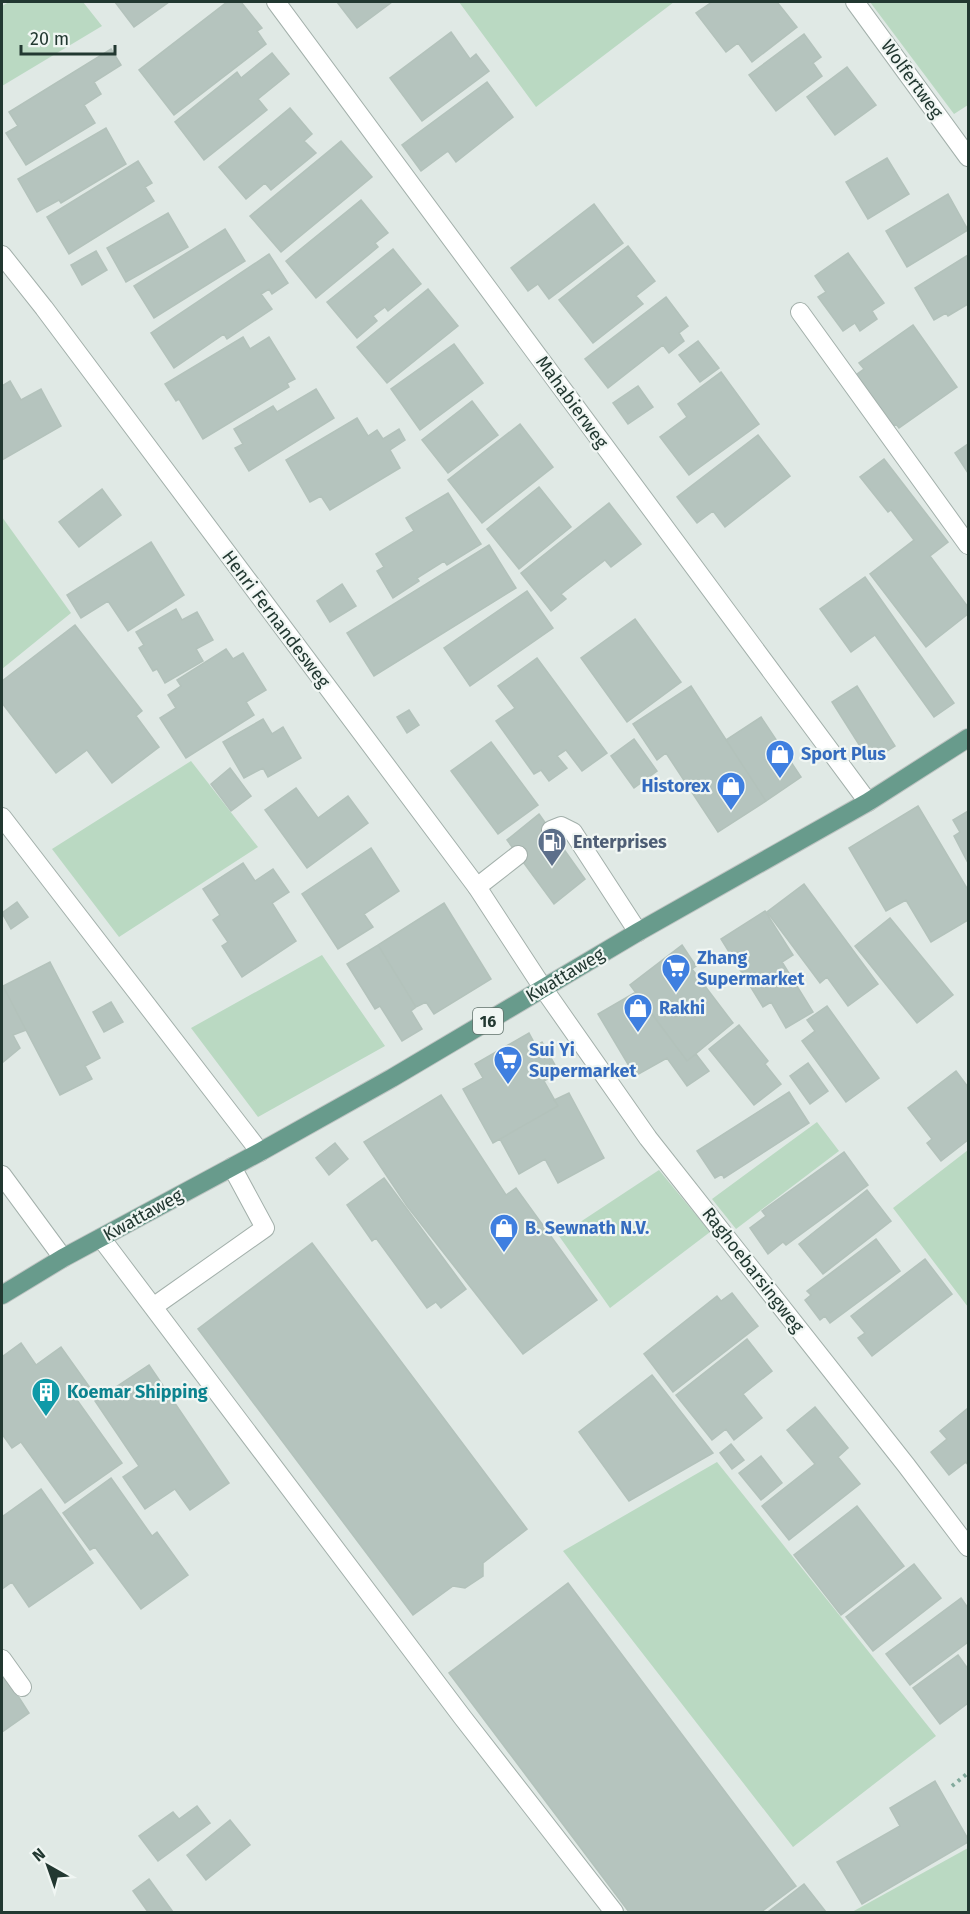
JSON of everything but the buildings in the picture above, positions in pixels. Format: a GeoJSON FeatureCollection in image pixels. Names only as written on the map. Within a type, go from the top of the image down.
{"type":"FeatureCollection","features":[{"type":"Feature","properties":{"kind":"main road","name":"Kwattaweg"},"geometry":{"type":"LineString","coordinates":[[2,1295],[63,1258],[392,1078],[638,932],[868,802],[969,738]]}},
{"type":"Feature","properties":{"kind":"street","name":"Mahabierweg"},"geometry":{"type":"LineString","coordinates":[[276,2],[868,802]]}},
{"type":"Feature","properties":{"kind":"street","name":"Wolfertweg"},"geometry":{"type":"LineString","coordinates":[[855,2],[969,157]]}},
{"type":"Feature","properties":{"kind":"street","name":"Henri Fernandesweg"},"geometry":{"type":"LineString","coordinates":[[2,255],[477,887],[543,988]]}},
{"type":"Feature","properties":{"kind":"street"},"geometry":{"type":"LineString","coordinates":[[800,312],[969,545]]}},
{"type":"Feature","properties":{"kind":"street"},"geometry":{"type":"LineString","coordinates":[[2,817],[260,1152]]}},
{"type":"Feature","properties":{"kind":"street"},"geometry":{"type":"LineString","coordinates":[[551,830],[561,826],[573,832],[638,932]]}},
{"type":"Feature","properties":{"kind":"street"},"geometry":{"type":"LineString","coordinates":[[477,887],[518,855]]}},
{"type":"Feature","properties":{"kind":"street","name":"Raghoebarsingweg"},"geometry":{"type":"LineString","coordinates":[[543,988],[648,1138],[969,1547]]}},
{"type":"Feature","properties":{"kind":"street"},"geometry":{"type":"LineString","coordinates":[[153,1307],[265,1228],[232,1167]]}},
{"type":"Feature","properties":{"kind":"street"},"geometry":{"type":"LineString","coordinates":[[2,1175],[63,1258]]}},
{"type":"Feature","properties":{"kind":"street"},"geometry":{"type":"LineString","coordinates":[[101,1238],[463,1718],[614,1912]]}},
{"type":"Feature","properties":{"kind":"street"},"geometry":{"type":"LineString","coordinates":[[2,1659],[22,1687]]}},
{"type":"Feature","properties":{"kind":"path"},"geometry":{"type":"LineString","coordinates":[[952,1786],[969,1773]]}},
{"type":"Feature","properties":{"kind":"green space"},"geometry":{"type":"Polygon","coordinates":[[[9,2],[83,2],[102,26],[2,86],[2,6],[9,2]]]}},
{"type":"Feature","properties":{"kind":"green space"},"geometry":{"type":"Polygon","coordinates":[[[459,2],[674,2],[536,107],[459,2]]]}},
{"type":"Feature","properties":{"kind":"green space"},"geometry":{"type":"Polygon","coordinates":[[[870,2],[968,2],[968,105],[954,114],[870,2]]]}},
{"type":"Feature","properties":{"kind":"green space"},"geometry":{"type":"Polygon","coordinates":[[[2,517],[71,613],[2,669],[2,517]]]}},
{"type":"Feature","properties":{"kind":"green space"},"geometry":{"type":"Polygon","coordinates":[[[191,761],[258,847],[119,937],[52,849],[191,761]]]}},
{"type":"Feature","properties":{"kind":"green space"},"geometry":{"type":"Polygon","coordinates":[[[322,955],[385,1046],[258,1117],[191,1028],[322,955]]]}},
{"type":"Feature","properties":{"kind":"green space"},"geometry":{"type":"Polygon","coordinates":[[[817,1122],[839,1151],[736,1229],[712,1199],[817,1122]]]}},
{"type":"Feature","properties":{"kind":"green space"},"geometry":{"type":"Polygon","coordinates":[[[968,1150],[968,1307],[893,1208],[968,1150]]]}},
{"type":"Feature","properties":{"kind":"green space"},"geometry":{"type":"Polygon","coordinates":[[[659,1170],[710,1232],[610,1308],[559,1236],[659,1170]]]}},
{"type":"Feature","properties":{"kind":"green space"},"geometry":{"type":"Polygon","coordinates":[[[717,1462],[936,1736],[793,1847],[563,1551],[717,1462]]]}},
{"type":"Feature","properties":{"kind":"green space"},"geometry":{"type":"Polygon","coordinates":[[[968,1848],[968,1912],[852,1912],[968,1848]]]}},
{"type":"Feature","properties":{"kind":"place","name":"Sport Plus"},"geometry":{"type":"Point","coordinates":[780,780]}},
{"type":"Feature","properties":{"kind":"place","name":"Historex"},"geometry":{"type":"Point","coordinates":[731,812]}},
{"type":"Feature","properties":{"kind":"place","name":"Enterprises"},"geometry":{"type":"Point","coordinates":[552,868]}},
{"type":"Feature","properties":{"kind":"place","name":"Zhang Supermarket"},"geometry":{"type":"Point","coordinates":[676,994]}},
{"type":"Feature","properties":{"kind":"place","name":"Rakhi"},"geometry":{"type":"Point","coordinates":[638,1034]}},
{"type":"Feature","properties":{"kind":"place","name":"Sui Yi Supermarket"},"geometry":{"type":"Point","coordinates":[508,1086]}},
{"type":"Feature","properties":{"kind":"place","name":"B. Sewnath N.V."},"geometry":{"type":"Point","coordinates":[504,1254]}},
{"type":"Feature","properties":{"kind":"place","name":"Koemar Shipping"},"geometry":{"type":"Point","coordinates":[46,1418]}}]}
